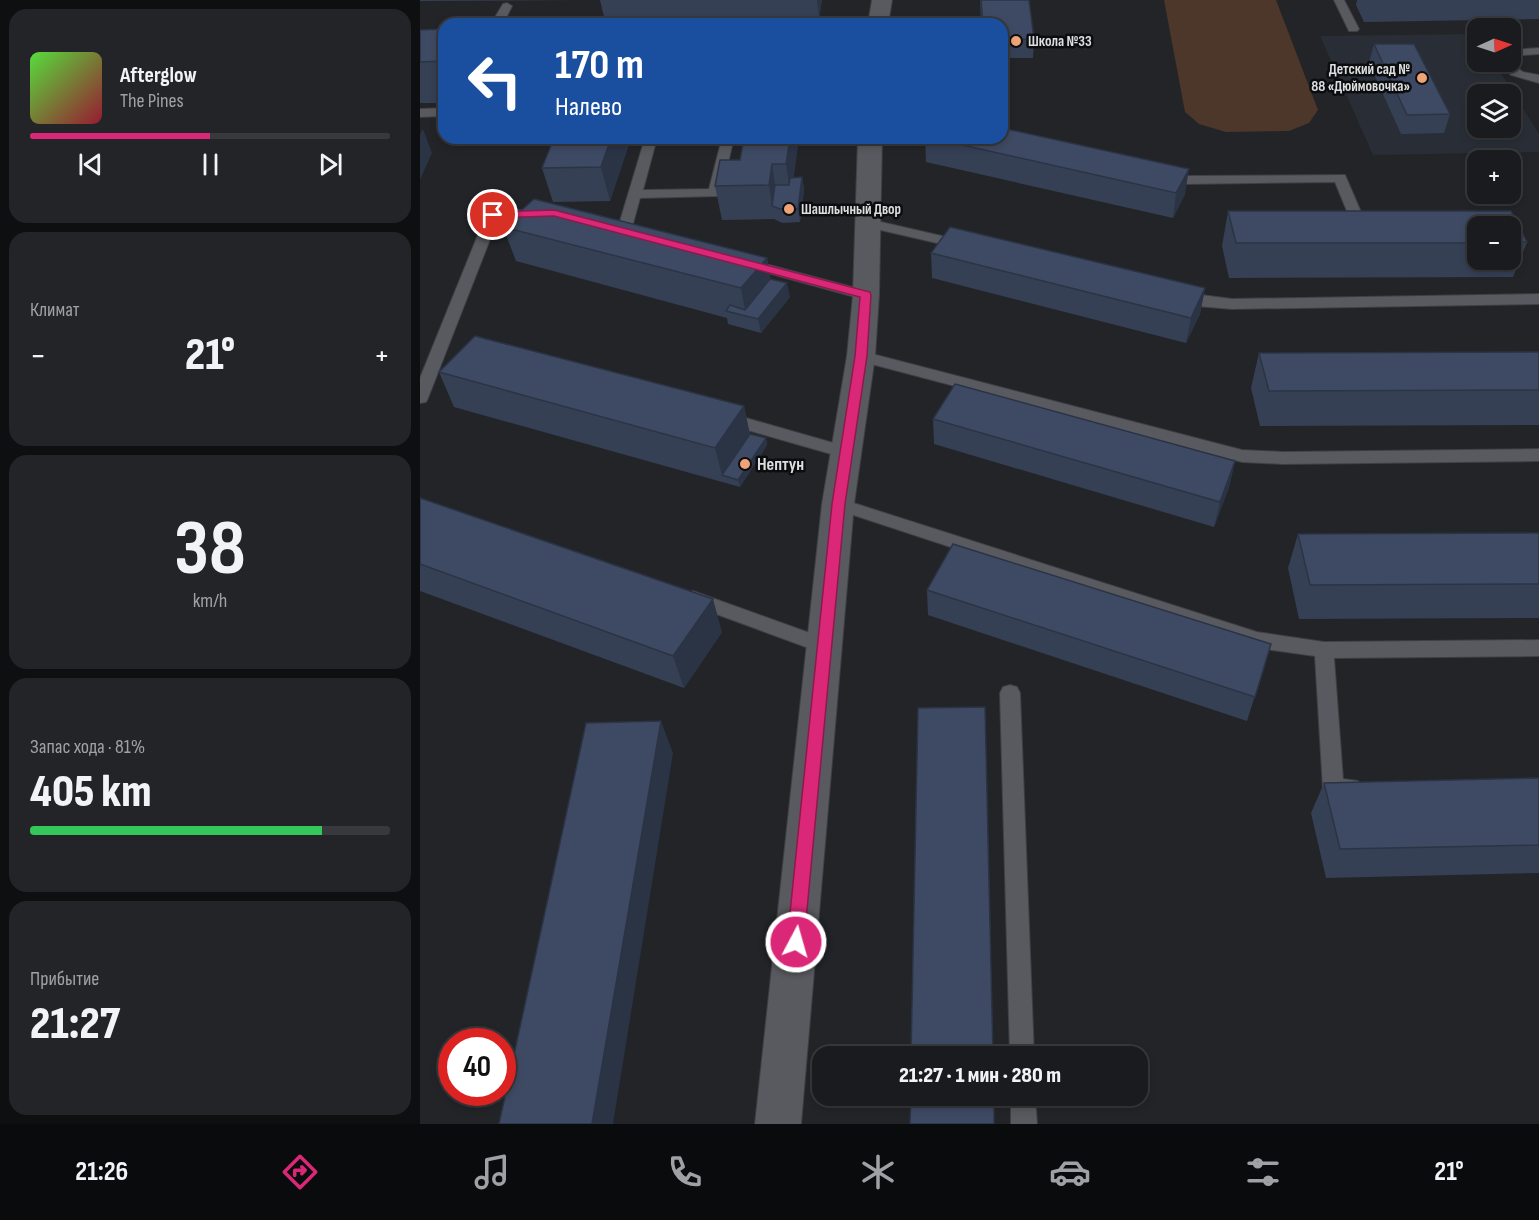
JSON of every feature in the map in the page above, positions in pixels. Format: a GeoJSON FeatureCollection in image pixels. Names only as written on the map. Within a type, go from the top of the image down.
{"type":"FeatureCollection","features":[{"type":"Feature","properties":{"kind":"street"},"geometry":{"type":"LineString","coordinates":[[879,18],[882,0]]}},
{"type":"Feature","properties":{"kind":"street"},"geometry":{"type":"LineString","coordinates":[[777,1124],[838,504],[861,356],[866,295],[870,144]]}},
{"type":"Feature","properties":{"kind":"lane"},"geometry":{"type":"LineString","coordinates":[[1339,0],[1353,29]]}},
{"type":"Feature","properties":{"kind":"lane"},"geometry":{"type":"LineString","coordinates":[[500,18],[507,6]]}},
{"type":"Feature","properties":{"kind":"lane"},"geometry":{"type":"LineString","coordinates":[[1521,52],[1539,51]]}},
{"type":"Feature","properties":{"kind":"lane"},"geometry":{"type":"LineString","coordinates":[[1512,72],[1521,77],[1539,79]]}},
{"type":"Feature","properties":{"kind":"lane"},"geometry":{"type":"LineString","coordinates":[[420,113],[438,112]]}},
{"type":"Feature","properties":{"kind":"lane"},"geometry":{"type":"LineString","coordinates":[[624,231],[649,144]]}},
{"type":"Feature","properties":{"kind":"lane"},"geometry":{"type":"LineString","coordinates":[[635,195],[715,193],[727,144]]}},
{"type":"Feature","properties":{"kind":"lane"},"geometry":{"type":"LineString","coordinates":[[1150,173],[1185,180],[1341,178],[1367,243]]}},
{"type":"Feature","properties":{"kind":"lane"},"geometry":{"type":"LineString","coordinates":[[420,398],[493,215],[554,213]]}},
{"type":"Feature","properties":{"kind":"lane"},"geometry":{"type":"LineString","coordinates":[[868,223],[981,250]]}},
{"type":"Feature","properties":{"kind":"lane"},"geometry":{"type":"LineString","coordinates":[[728,258],[866,295]]}},
{"type":"Feature","properties":{"kind":"lane"},"geometry":{"type":"LineString","coordinates":[[1162,293],[1196,301],[1232,304],[1539,299]]}},
{"type":"Feature","properties":{"kind":"lane"},"geometry":{"type":"LineString","coordinates":[[861,356],[1242,456],[1283,458],[1539,455]]}},
{"type":"Feature","properties":{"kind":"lane"},"geometry":{"type":"LineString","coordinates":[[711,414],[845,452]]}},
{"type":"Feature","properties":{"kind":"lane"},"geometry":{"type":"LineString","coordinates":[[838,504],[1257,640],[1324,650],[1539,648]]}},
{"type":"Feature","properties":{"kind":"lane"},"geometry":{"type":"LineString","coordinates":[[680,594],[825,646]]}},
{"type":"Feature","properties":{"kind":"lane"},"geometry":{"type":"LineString","coordinates":[[1324,650],[1333,789],[1368,788]]}},
{"type":"Feature","properties":{"kind":"lane"},"geometry":{"type":"LineString","coordinates":[[1010,693],[1022,1046]]}},
{"type":"Feature","properties":{"kind":"lane"},"geometry":{"type":"LineString","coordinates":[[1023,1106],[1024,1124]]}},
{"type":"Feature","properties":{"kind":"shaded area"},"geometry":{"type":"Polygon","coordinates":[[[1164,0],[1276,0],[1318,110],[1309,123],[1289,131],[1226,132],[1199,124],[1185,112],[1164,0]]]}},
{"type":"Feature","properties":{"kind":"shaded area","name":"Детский сад № 88 «Дюймовочка»"},"geometry":{"type":"Polygon","coordinates":[[[1467,34],[1467,72],[1500,72],[1508,84],[1467,84],[1467,138],[1521,138],[1521,105],[1539,134],[1539,152],[1467,150],[1467,153],[1373,155],[1320,36],[1467,34]]]}},
{"type":"Feature","properties":{"kind":"building","name":"Школа №33"},"geometry":{"type":"Polygon","coordinates":[[[981,0],[1029,0],[1034,39],[1008,40],[1008,18],[982,18],[981,0]]]}},
{"type":"Feature","properties":{"kind":"building"},"geometry":{"type":"Polygon","coordinates":[[[438,29],[438,61],[420,62],[420,30],[438,29]]]}},
{"type":"Feature","properties":{"kind":"building"},"geometry":{"type":"Polygon","coordinates":[[[1374,44],[1414,44],[1450,114],[1407,115],[1374,44]]]}},
{"type":"Feature","properties":{"kind":"building"},"geometry":{"type":"Polygon","coordinates":[[[1008,129],[1189,169],[1176,193],[958,144],[1008,144],[1008,129]]]}},
{"type":"Feature","properties":{"kind":"building"},"geometry":{"type":"Polygon","coordinates":[[[552,144],[609,144],[601,167],[542,168],[552,144]]]}},
{"type":"Feature","properties":{"kind":"building"},"geometry":{"type":"Polygon","coordinates":[[[743,144],[789,144],[786,164],[772,164],[769,185],[715,186],[720,160],[740,160],[743,144]]]}},
{"type":"Feature","properties":{"kind":"building"},"geometry":{"type":"Polygon","coordinates":[[[802,177],[798,209],[780,209],[772,206],[775,185],[789,185],[790,178],[802,177]]]}},
{"type":"Feature","properties":{"kind":"building"},"geometry":{"type":"Polygon","coordinates":[[[534,199],[767,258],[741,288],[503,227],[534,199]]]}},
{"type":"Feature","properties":{"kind":"building"},"geometry":{"type":"Polygon","coordinates":[[[1228,211],[1511,211],[1514,216],[1467,216],[1467,243],[1236,243],[1228,211]]]}},
{"type":"Feature","properties":{"kind":"building"},"geometry":{"type":"Polygon","coordinates":[[[950,227],[1205,288],[1191,318],[931,253],[950,227]]]}},
{"type":"Feature","properties":{"kind":"building"},"geometry":{"type":"Polygon","coordinates":[[[1521,230],[1527,242],[1521,242],[1521,230]]]}},
{"type":"Feature","properties":{"kind":"building"},"geometry":{"type":"Polygon","coordinates":[[[770,279],[787,283],[758,319],[726,311],[730,305],[745,310],[770,279]]]}},
{"type":"Feature","properties":{"kind":"building"},"geometry":{"type":"Polygon","coordinates":[[[475,336],[744,406],[715,448],[439,372],[475,336]]]}},
{"type":"Feature","properties":{"kind":"building"},"geometry":{"type":"Polygon","coordinates":[[[1539,352],[1539,390],[1269,391],[1259,353],[1539,352]]]}},
{"type":"Feature","properties":{"kind":"building"},"geometry":{"type":"Polygon","coordinates":[[[955,384],[1235,461],[1220,502],[933,419],[955,384]]]}},
{"type":"Feature","properties":{"kind":"building"},"geometry":{"type":"Polygon","coordinates":[[[750,434],[766,438],[738,480],[722,475],[750,434]]]}},
{"type":"Feature","properties":{"kind":"building"},"geometry":{"type":"Polygon","coordinates":[[[420,498],[713,599],[673,656],[420,564],[420,498]]]}},
{"type":"Feature","properties":{"kind":"building"},"geometry":{"type":"Polygon","coordinates":[[[1539,533],[1539,584],[1310,585],[1298,534],[1539,533]]]}},
{"type":"Feature","properties":{"kind":"building"},"geometry":{"type":"Polygon","coordinates":[[[953,544],[1271,644],[1255,697],[927,590],[953,544]]]}},
{"type":"Feature","properties":{"kind":"building"},"geometry":{"type":"Polygon","coordinates":[[[985,707],[993,1046],[911,1046],[918,708],[985,707]]]}},
{"type":"Feature","properties":{"kind":"building"},"geometry":{"type":"Polygon","coordinates":[[[661,721],[592,1124],[499,1124],[503,1106],[516,1106],[516,1046],[586,723],[661,721]]]}},
{"type":"Feature","properties":{"kind":"building"},"geometry":{"type":"Polygon","coordinates":[[[1539,778],[1539,845],[1340,849],[1324,783],[1539,778]]]}},
{"type":"Feature","properties":{"kind":"building"},"geometry":{"type":"Polygon","coordinates":[[[911,1106],[994,1106],[994,1124],[910,1124],[911,1106]]]}},
{"type":"Feature","properties":{"kind":"place","name":"Школа №33"},"geometry":{"type":"Point","coordinates":[1016,41]}},
{"type":"Feature","properties":{"kind":"place","name":"Детский сад № 88 «Дюймовочка»"},"geometry":{"type":"Point","coordinates":[1422,78]}},
{"type":"Feature","properties":{"kind":"place","name":"Шашлычный Двор"},"geometry":{"type":"Point","coordinates":[789,209]}},
{"type":"Feature","properties":{"kind":"place","name":"Нептун"},"geometry":{"type":"Point","coordinates":[745,464]}},
{"type":"Feature","properties":{"kind":"route"},"geometry":{"type":"LineString","coordinates":[[493,215],[554,213],[866,295],[861,356],[838,504],[796,942]]}}]}
